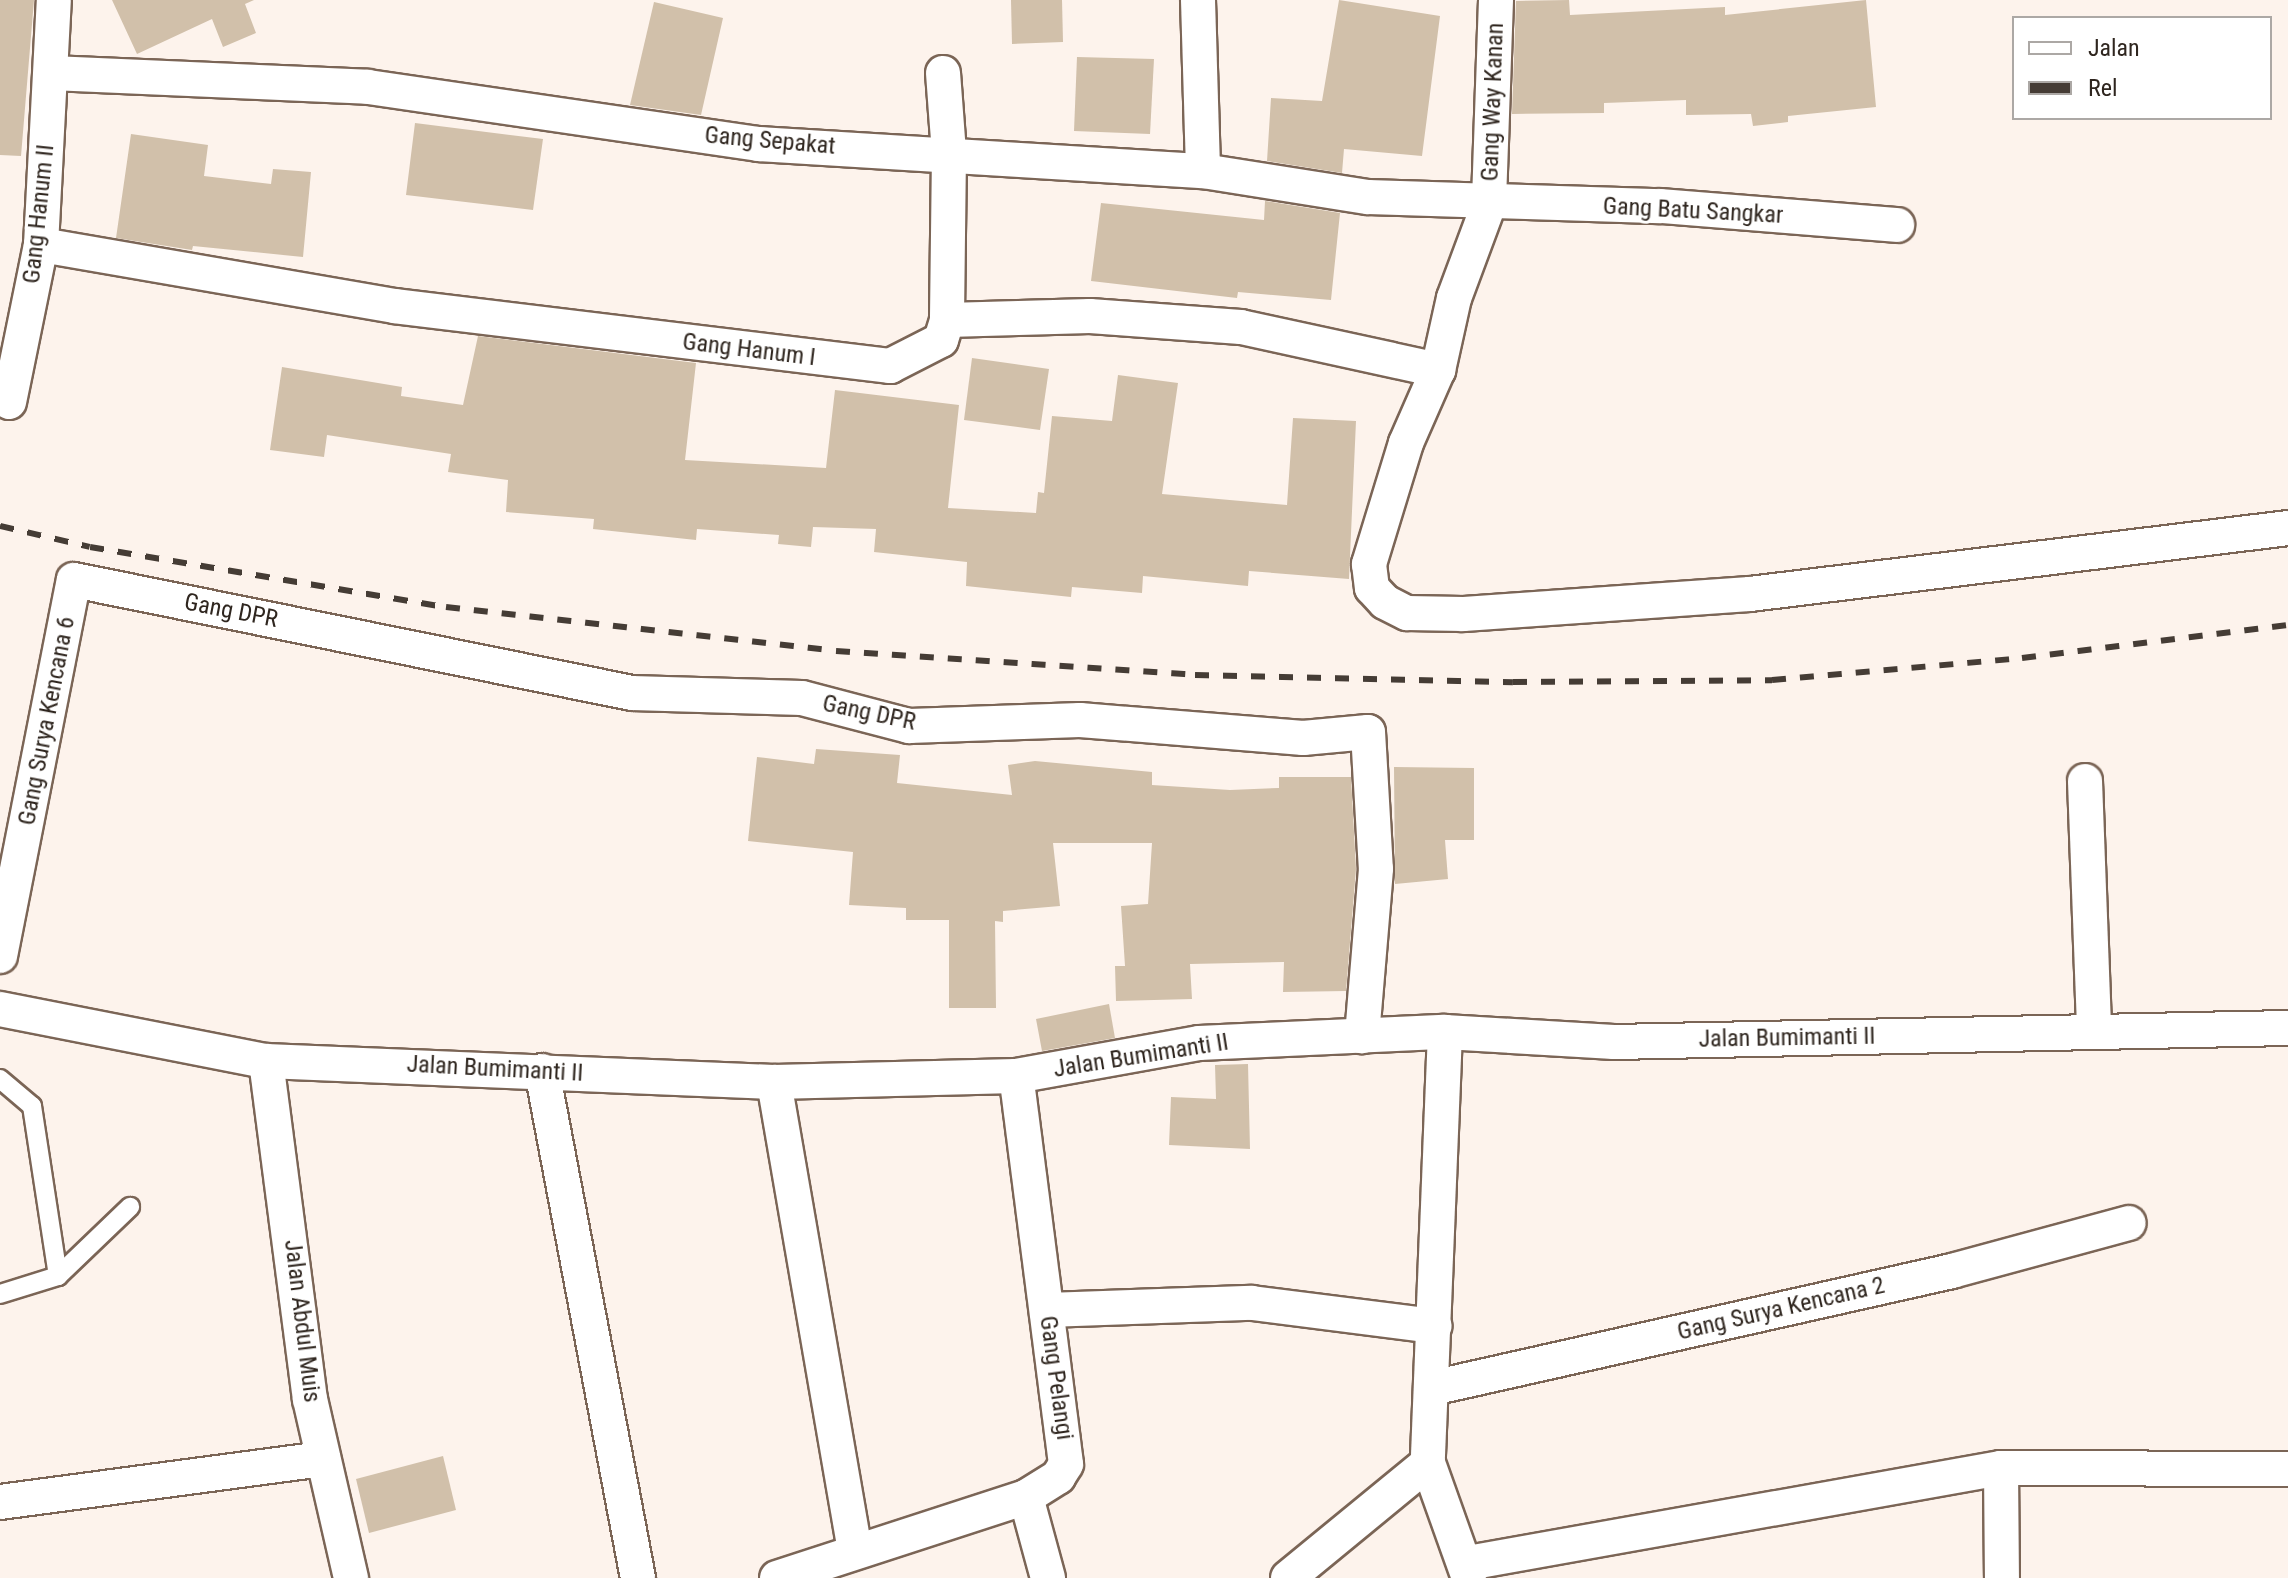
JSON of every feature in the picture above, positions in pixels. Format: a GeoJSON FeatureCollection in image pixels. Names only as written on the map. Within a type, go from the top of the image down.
{"type":"FeatureCollection","features":[{"type":"Feature","properties":{"kind":"street","name":"Gang Hanum II"},"geometry":{"type":"LineString","coordinates":[[9,402],[41,245],[54,0]]}},
{"type":"Feature","properties":{"kind":"street"},"geometry":{"type":"LineString","coordinates":[[1198,0],[1203,171]]}},
{"type":"Feature","properties":{"kind":"street","name":"Gang Way Kanan"},"geometry":{"type":"LineString","coordinates":[[1496,0],[1489,204],[1454,298],[1438,370],[1406,443],[1369,564],[1372,588],[1407,613],[1463,614],[1750,594],[2288,528]]}},
{"type":"Feature","properties":{"kind":"street","name":"Gang Sepakat"},"geometry":{"type":"LineString","coordinates":[[51,73],[368,87],[759,144],[949,153],[1203,171],[1368,197],[1489,204]]}},
{"type":"Feature","properties":{"kind":"street"},"geometry":{"type":"LineString","coordinates":[[943,73],[949,153],[947,320],[1090,316],[1241,327],[1438,370]]}},
{"type":"Feature","properties":{"kind":"street","name":"Gang Batu Sangkar"},"geometry":{"type":"LineString","coordinates":[[1489,204],[1661,206],[1897,225]]}},
{"type":"Feature","properties":{"kind":"street","name":"Gang Hanum I"},"geometry":{"type":"LineString","coordinates":[[41,245],[394,306],[890,366],[941,340],[947,320]]}},
{"type":"Feature","properties":{"kind":"street","name":"Gang Surya Kencana 6"},"geometry":{"type":"LineString","coordinates":[[0,956],[12,844],[74,580]]}},
{"type":"Feature","properties":{"kind":"street","name":"Gang DPR"},"geometry":{"type":"LineString","coordinates":[[74,580],[632,693],[802,698],[909,726],[1080,720],[1303,738],[1368,732],[1376,869],[1362,1036]]}},
{"type":"Feature","properties":{"kind":"street"},"geometry":{"type":"LineString","coordinates":[[2085,781],[2094,1031]]}},
{"type":"Feature","properties":{"kind":"street","name":"Jalan Bumimanti II"},"geometry":{"type":"LineString","coordinates":[[0,1009],[266,1061],[774,1082],[1016,1076],[1199,1043],[1445,1032],[1614,1042],[2288,1028]]}},
{"type":"Feature","properties":{"kind":"street"},"geometry":{"type":"LineString","coordinates":[[1445,1032],[1428,1463],[1468,1571],[2001,1468],[2288,1469]]}},
{"type":"Feature","properties":{"kind":"street","name":"Jalan Abdul Muis"},"geometry":{"type":"LineString","coordinates":[[266,1061],[310,1399],[351,1578]]}},
{"type":"Feature","properties":{"kind":"street"},"geometry":{"type":"LineString","coordinates":[[542,1071],[638,1578]]}},
{"type":"Feature","properties":{"kind":"street","name":"Gang Pelangi"},"geometry":{"type":"LineString","coordinates":[[777,1578],[855,1549],[1026,1497],[1058,1477],[1066,1464],[1016,1076]]}},
{"type":"Feature","properties":{"kind":"street"},"geometry":{"type":"LineString","coordinates":[[774,1082],[855,1549]]}},
{"type":"Feature","properties":{"kind":"street","name":"Gang Surya Kencana 2"},"geometry":{"type":"LineString","coordinates":[[1432,1388],[1952,1271],[2129,1223]]}},
{"type":"Feature","properties":{"kind":"street"},"geometry":{"type":"LineString","coordinates":[[1047,1310],[1252,1303],[1435,1326]]}},
{"type":"Feature","properties":{"kind":"street"},"geometry":{"type":"LineString","coordinates":[[0,1502],[323,1459]]}},
{"type":"Feature","properties":{"kind":"street"},"geometry":{"type":"LineString","coordinates":[[1288,1578],[1428,1463]]}},
{"type":"Feature","properties":{"kind":"street"},"geometry":{"type":"LineString","coordinates":[[2001,1468],[2002,1578]]}},
{"type":"Feature","properties":{"kind":"street"},"geometry":{"type":"LineString","coordinates":[[1026,1497],[1048,1578]]}},
{"type":"Feature","properties":{"kind":"lane"},"geometry":{"type":"LineString","coordinates":[[0,1079],[32,1106],[58,1276]]}},
{"type":"Feature","properties":{"kind":"lane"},"geometry":{"type":"LineString","coordinates":[[0,1294],[58,1276],[130,1207]]}},
{"type":"Feature","properties":{"kind":"building"},"geometry":{"type":"Polygon","coordinates":[[[0,0],[34,0],[21,156],[0,155],[0,0]]]}},
{"type":"Feature","properties":{"kind":"building"},"geometry":{"type":"Polygon","coordinates":[[[112,0],[254,0],[245,4],[256,33],[223,47],[212,19],[137,54],[112,0]]]}},
{"type":"Feature","properties":{"kind":"building"},"geometry":{"type":"Polygon","coordinates":[[[1011,0],[1062,0],[1063,42],[1012,44],[1011,0]]]}},
{"type":"Feature","properties":{"kind":"building"},"geometry":{"type":"Polygon","coordinates":[[[1339,0],[1440,16],[1422,156],[1344,149],[1342,173],[1267,161],[1271,98],[1322,101],[1339,0]]]}},
{"type":"Feature","properties":{"kind":"building"},"geometry":{"type":"Polygon","coordinates":[[[1569,0],[1570,15],[1725,7],[1725,15],[1866,0],[1876,107],[1788,116],[1788,122],[1753,126],[1751,114],[1686,115],[1686,100],[1604,103],[1604,113],[1512,114],[1516,1],[1569,0]]]}},
{"type":"Feature","properties":{"kind":"building"},"geometry":{"type":"Polygon","coordinates":[[[654,2],[723,18],[701,115],[630,105],[654,2]]]}},
{"type":"Feature","properties":{"kind":"building"},"geometry":{"type":"Polygon","coordinates":[[[1077,57],[1154,59],[1150,134],[1074,131],[1077,57]]]}},
{"type":"Feature","properties":{"kind":"building"},"geometry":{"type":"Polygon","coordinates":[[[415,123],[543,139],[533,210],[406,195],[415,123]]]}},
{"type":"Feature","properties":{"kind":"building"},"geometry":{"type":"Polygon","coordinates":[[[131,134],[208,145],[204,176],[271,184],[273,169],[311,172],[303,257],[193,246],[192,250],[116,238],[131,134]]]}},
{"type":"Feature","properties":{"kind":"building"},"geometry":{"type":"Polygon","coordinates":[[[1265,201],[1340,213],[1331,300],[1238,292],[1237,298],[1091,281],[1101,203],[1264,220],[1265,201]]]}},
{"type":"Feature","properties":{"kind":"building"},"geometry":{"type":"Polygon","coordinates":[[[478,336],[696,363],[685,460],[826,468],[835,390],[959,405],[948,508],[1036,513],[1038,492],[1044,493],[1052,416],[1112,421],[1118,375],[1178,383],[1162,494],[1287,505],[1293,418],[1356,421],[1349,579],[1249,571],[1248,586],[1143,576],[1142,593],[1072,587],[1071,597],[966,586],[967,562],[874,552],[876,529],[813,527],[811,547],[778,544],[779,535],[697,529],[696,540],[593,529],[594,519],[506,512],[508,480],[448,472],[451,454],[327,435],[324,457],[270,450],[282,367],[402,387],[401,396],[463,405],[478,336]]]}},
{"type":"Feature","properties":{"kind":"building"},"geometry":{"type":"Polygon","coordinates":[[[972,358],[1049,369],[1040,430],[964,420],[972,358]]]}},
{"type":"Feature","properties":{"kind":"building"},"geometry":{"type":"Polygon","coordinates":[[[816,749],[900,755],[897,783],[1012,795],[1008,765],[1035,761],[1152,772],[1152,785],[1230,790],[1279,788],[1279,777],[1351,777],[1356,869],[1346,991],[1283,992],[1284,962],[1190,964],[1192,999],[1116,1001],[1115,966],[1125,966],[1121,906],[1148,904],[1152,843],[1053,843],[1060,906],[1003,911],[1003,922],[995,921],[996,1008],[949,1008],[949,920],[906,920],[906,908],[849,905],[853,852],[748,841],[757,757],[814,764],[816,749]]]}},
{"type":"Feature","properties":{"kind":"building"},"geometry":{"type":"Polygon","coordinates":[[[1394,767],[1474,768],[1474,840],[1445,840],[1448,879],[1395,884],[1394,767]]]}},
{"type":"Feature","properties":{"kind":"building"},"geometry":{"type":"Polygon","coordinates":[[[1109,1004],[1115,1038],[1042,1051],[1036,1019],[1109,1004]]]}},
{"type":"Feature","properties":{"kind":"building"},"geometry":{"type":"Polygon","coordinates":[[[1248,1064],[1250,1149],[1169,1145],[1171,1097],[1216,1099],[1215,1065],[1248,1064]]]}},
{"type":"Feature","properties":{"kind":"building"},"geometry":{"type":"Polygon","coordinates":[[[443,1456],[456,1510],[369,1533],[356,1479],[443,1456]]]}},
{"type":"Feature","properties":{"kind":"railway"},"geometry":{"type":"LineString","coordinates":[[0,526],[90,547],[446,607],[836,651],[1195,675],[1513,682],[1772,680],[2022,658],[2288,625]]}}]}
